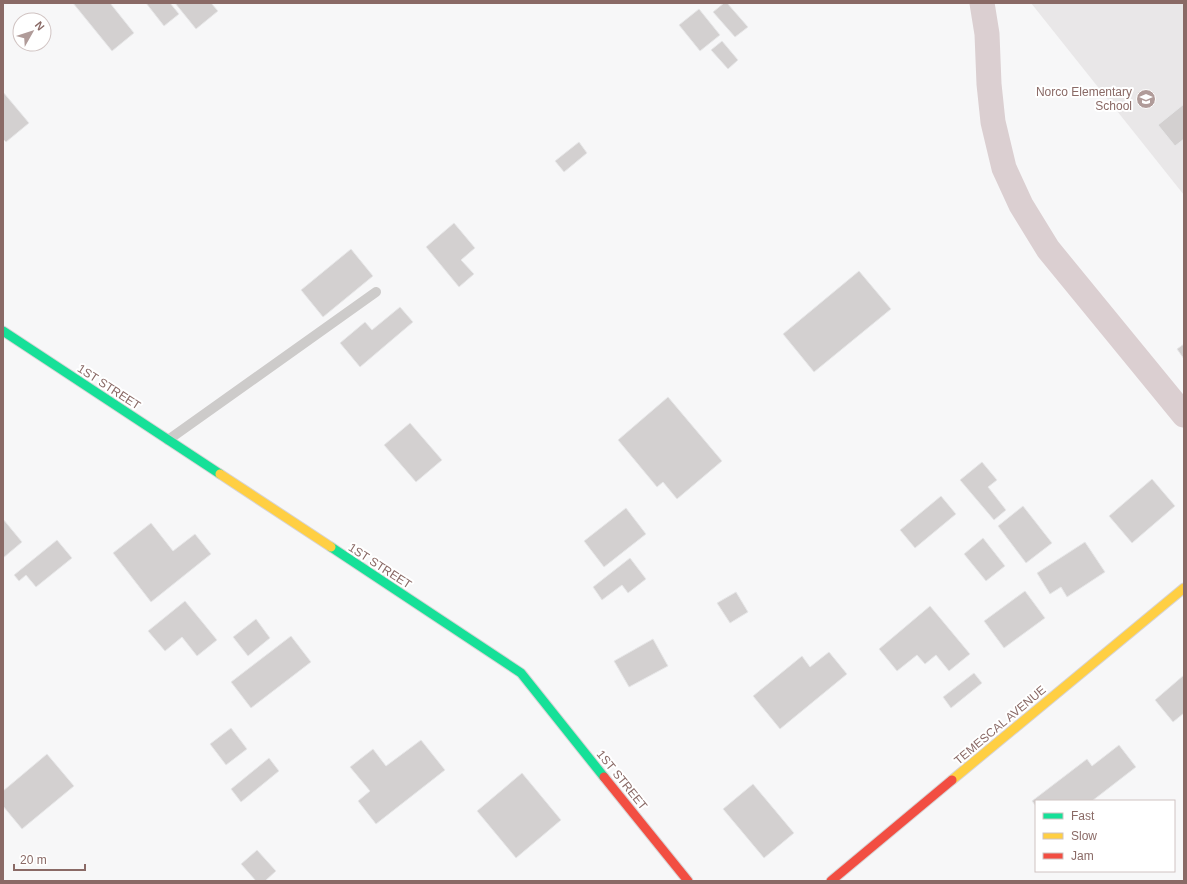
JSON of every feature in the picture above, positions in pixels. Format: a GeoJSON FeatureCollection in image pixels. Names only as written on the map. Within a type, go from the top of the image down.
{"type":"FeatureCollection","features":[{"type":"Feature","properties":{"kind":"street","name":"1ST STREET"},"geometry":{"type":"LineString","coordinates":[[3,331],[521,673],[688,881]]}},
{"type":"Feature","properties":{"kind":"street","name":"TEMESCAL AVENUE"},"geometry":{"type":"LineString","coordinates":[[831,881],[1184,588]]}},
{"type":"Feature","properties":{"kind":"lane"},"geometry":{"type":"LineString","coordinates":[[168,440],[376,292]]}},
{"type":"Feature","properties":{"kind":"shaded area","name":"Norco Elementary School"},"geometry":{"type":"Polygon","coordinates":[[[1031,3],[1184,3],[1184,195],[1031,3]]]}},
{"type":"Feature","properties":{"kind":"building"},"geometry":{"type":"Polygon","coordinates":[[[73,3],[110,3],[134,33],[112,51],[73,3]]]}},
{"type":"Feature","properties":{"kind":"building"},"geometry":{"type":"Polygon","coordinates":[[[146,3],[170,3],[179,14],[164,26],[146,3]]]}},
{"type":"Feature","properties":{"kind":"building"},"geometry":{"type":"Polygon","coordinates":[[[175,3],[211,3],[218,11],[196,29],[175,3]]]}},
{"type":"Feature","properties":{"kind":"building"},"geometry":{"type":"Polygon","coordinates":[[[724,3],[727,3],[748,27],[735,37],[713,12],[724,3]]]}},
{"type":"Feature","properties":{"kind":"building"},"geometry":{"type":"Polygon","coordinates":[[[699,9],[720,35],[700,51],[679,25],[699,9]]]}},
{"type":"Feature","properties":{"kind":"building"},"geometry":{"type":"Polygon","coordinates":[[[722,41],[738,60],[728,69],[711,50],[722,41]]]}},
{"type":"Feature","properties":{"kind":"building"},"geometry":{"type":"Polygon","coordinates":[[[3,92],[29,123],[6,142],[3,139],[3,92]]]}},
{"type":"Feature","properties":{"kind":"building"},"geometry":{"type":"Polygon","coordinates":[[[1184,104],[1184,139],[1175,146],[1158,125],[1184,104]]]}},
{"type":"Feature","properties":{"kind":"building"},"geometry":{"type":"Polygon","coordinates":[[[579,142],[587,153],[564,172],[555,161],[579,142]]]}},
{"type":"Feature","properties":{"kind":"building"},"geometry":{"type":"Polygon","coordinates":[[[454,223],[475,248],[461,260],[474,274],[459,287],[426,247],[454,223]]]}},
{"type":"Feature","properties":{"kind":"building"},"geometry":{"type":"Polygon","coordinates":[[[351,249],[373,276],[323,317],[301,290],[351,249]]]}},
{"type":"Feature","properties":{"kind":"building"},"geometry":{"type":"Polygon","coordinates":[[[859,271],[891,309],[814,372],[783,334],[859,271]]]}},
{"type":"Feature","properties":{"kind":"building"},"geometry":{"type":"Polygon","coordinates":[[[400,307],[413,322],[360,367],[340,343],[365,322],[372,330],[400,307]]]}},
{"type":"Feature","properties":{"kind":"building"},"geometry":{"type":"Polygon","coordinates":[[[1184,344],[1184,359],[1177,349],[1184,344]]]}},
{"type":"Feature","properties":{"kind":"building"},"geometry":{"type":"Polygon","coordinates":[[[668,397],[722,461],[677,499],[663,482],[657,487],[618,440],[668,397]]]}},
{"type":"Feature","properties":{"kind":"building"},"geometry":{"type":"Polygon","coordinates":[[[410,423],[442,460],[416,482],[384,445],[410,423]]]}},
{"type":"Feature","properties":{"kind":"building"},"geometry":{"type":"Polygon","coordinates":[[[982,462],[997,480],[988,487],[1006,510],[994,520],[960,480],[982,462]]]}},
{"type":"Feature","properties":{"kind":"building"},"geometry":{"type":"Polygon","coordinates":[[[1152,479],[1175,506],[1132,543],[1109,516],[1152,479]]]}},
{"type":"Feature","properties":{"kind":"building"},"geometry":{"type":"Polygon","coordinates":[[[941,496],[956,514],[915,548],[900,530],[941,496]]]}},
{"type":"Feature","properties":{"kind":"building"},"geometry":{"type":"Polygon","coordinates":[[[1023,506],[1052,543],[1026,563],[998,526],[1023,506]]]}},
{"type":"Feature","properties":{"kind":"building"},"geometry":{"type":"Polygon","coordinates":[[[626,508],[646,534],[604,567],[584,541],[626,508]]]}},
{"type":"Feature","properties":{"kind":"building"},"geometry":{"type":"Polygon","coordinates":[[[3,519],[22,542],[3,558],[3,519]]]}},
{"type":"Feature","properties":{"kind":"building"},"geometry":{"type":"Polygon","coordinates":[[[151,523],[173,551],[195,534],[211,554],[151,602],[113,553],[151,523]]]}},
{"type":"Feature","properties":{"kind":"building"},"geometry":{"type":"Polygon","coordinates":[[[983,538],[1005,566],[986,581],[964,554],[983,538]]]}},
{"type":"Feature","properties":{"kind":"building"},"geometry":{"type":"Polygon","coordinates":[[[57,540],[72,558],[36,587],[26,575],[19,581],[14,575],[57,540]]]}},
{"type":"Feature","properties":{"kind":"building"},"geometry":{"type":"Polygon","coordinates":[[[1085,542],[1105,572],[1067,597],[1061,587],[1050,594],[1037,573],[1085,542]]]}},
{"type":"Feature","properties":{"kind":"building"},"geometry":{"type":"Polygon","coordinates":[[[630,558],[646,579],[628,593],[622,585],[602,600],[593,587],[630,558]]]}},
{"type":"Feature","properties":{"kind":"building"},"geometry":{"type":"Polygon","coordinates":[[[1025,591],[1045,618],[1004,648],[984,621],[1025,591]]]}},
{"type":"Feature","properties":{"kind":"building"},"geometry":{"type":"Polygon","coordinates":[[[736,592],[748,612],[730,623],[717,603],[736,592]]]}},
{"type":"Feature","properties":{"kind":"building"},"geometry":{"type":"Polygon","coordinates":[[[185,601],[217,640],[197,656],[182,637],[165,651],[148,631],[185,601]]]}},
{"type":"Feature","properties":{"kind":"building"},"geometry":{"type":"Polygon","coordinates":[[[930,606],[970,654],[949,671],[936,655],[925,664],[917,655],[897,671],[879,649],[930,606]]]}},
{"type":"Feature","properties":{"kind":"building"},"geometry":{"type":"Polygon","coordinates":[[[256,619],[270,638],[248,656],[233,637],[256,619]]]}},
{"type":"Feature","properties":{"kind":"building"},"geometry":{"type":"Polygon","coordinates":[[[291,636],[311,662],[251,708],[231,682],[291,636]]]}},
{"type":"Feature","properties":{"kind":"building"},"geometry":{"type":"Polygon","coordinates":[[[653,639],[668,666],[629,687],[614,661],[653,639]]]}},
{"type":"Feature","properties":{"kind":"building"},"geometry":{"type":"Polygon","coordinates":[[[829,652],[847,674],[780,729],[753,696],[802,656],[810,667],[829,652]]]}},
{"type":"Feature","properties":{"kind":"building"},"geometry":{"type":"Polygon","coordinates":[[[974,673],[982,683],[951,708],[943,697],[974,673]]]}},
{"type":"Feature","properties":{"kind":"building"},"geometry":{"type":"Polygon","coordinates":[[[1184,675],[1184,713],[1173,722],[1155,700],[1184,675]]]}},
{"type":"Feature","properties":{"kind":"building"},"geometry":{"type":"Polygon","coordinates":[[[231,728],[247,749],[226,765],[210,744],[231,728]]]}},
{"type":"Feature","properties":{"kind":"building"},"geometry":{"type":"Polygon","coordinates":[[[421,740],[445,770],[376,824],[358,801],[370,791],[350,767],[373,749],[386,766],[421,740]]]}},
{"type":"Feature","properties":{"kind":"building"},"geometry":{"type":"Polygon","coordinates":[[[1119,745],[1136,767],[1093,800],[1035,800],[1035,805],[1032,801],[1087,759],[1092,766],[1119,745]]]}},
{"type":"Feature","properties":{"kind":"building"},"geometry":{"type":"Polygon","coordinates":[[[47,754],[74,786],[22,829],[3,806],[3,791],[47,754]]]}},
{"type":"Feature","properties":{"kind":"building"},"geometry":{"type":"Polygon","coordinates":[[[269,758],[279,771],[241,802],[231,789],[269,758]]]}},
{"type":"Feature","properties":{"kind":"building"},"geometry":{"type":"Polygon","coordinates":[[[522,773],[561,820],[516,858],[477,811],[522,773]]]}},
{"type":"Feature","properties":{"kind":"building"},"geometry":{"type":"Polygon","coordinates":[[[753,784],[794,833],[764,858],[723,809],[753,784]]]}},
{"type":"Feature","properties":{"kind":"building"},"geometry":{"type":"Polygon","coordinates":[[[257,850],[276,871],[265,881],[256,881],[241,864],[257,850]]]}},
{"type":"Feature","properties":{"kind":"waterway"},"geometry":{"type":"LineString","coordinates":[[982,3],[987,34],[989,84],[993,122],[1004,168],[1021,205],[1048,249],[1184,415]]}},
{"type":"Feature","properties":{"kind":"traffic: fast"},"geometry":{"type":"LineString","coordinates":[[3,331],[220,474]]}},
{"type":"Feature","properties":{"kind":"traffic: fast"},"geometry":{"type":"LineString","coordinates":[[331,547],[521,673],[604,777]]}},
{"type":"Feature","properties":{"kind":"traffic: slow"},"geometry":{"type":"LineString","coordinates":[[220,474],[331,547]]}},
{"type":"Feature","properties":{"kind":"traffic: slow"},"geometry":{"type":"LineString","coordinates":[[952,780],[1184,588]]}},
{"type":"Feature","properties":{"kind":"traffic: jam"},"geometry":{"type":"LineString","coordinates":[[604,777],[688,881]]}},
{"type":"Feature","properties":{"kind":"traffic: jam"},"geometry":{"type":"LineString","coordinates":[[831,881],[952,780]]}},
{"type":"Feature","properties":{"kind":"place","name":"Norco Elementary School"},"geometry":{"type":"Point","coordinates":[1146,99]}}]}
